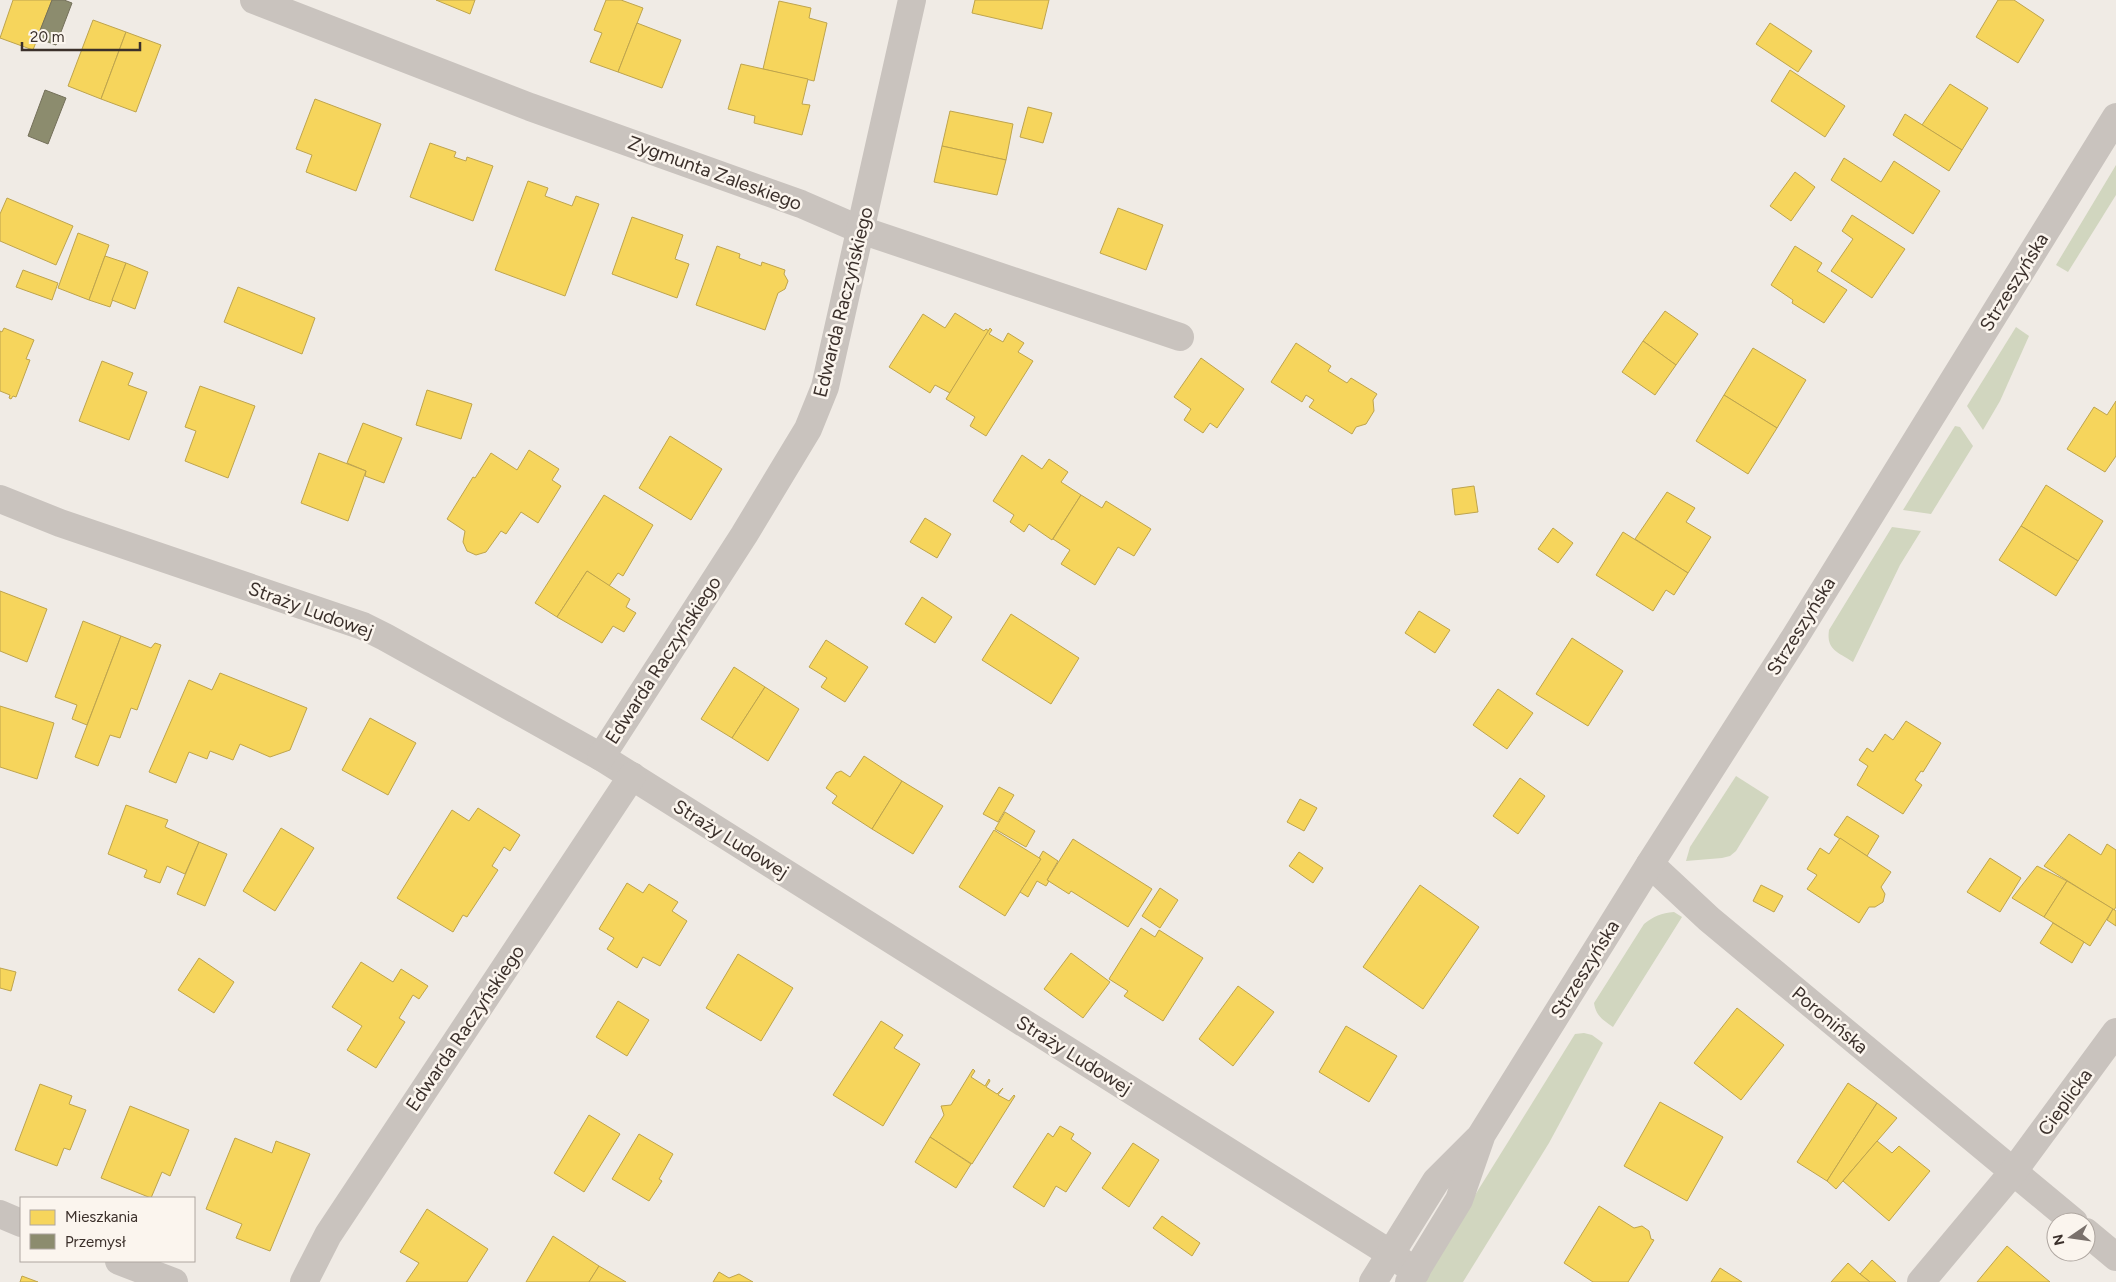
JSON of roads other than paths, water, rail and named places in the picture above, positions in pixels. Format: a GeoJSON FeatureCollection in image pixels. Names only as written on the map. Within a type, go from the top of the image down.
{"type":"FeatureCollection","features":[{"type":"Feature","properties":{"kind":"street","name":"Zygmunta Zaleskiego"},"geometry":{"type":"LineString","coordinates":[[254,0],[530,107],[801,204],[862,230],[1180,337]]}},
{"type":"Feature","properties":{"kind":"street","name":"Edwarda Raczyńskiego"},"geometry":{"type":"LineString","coordinates":[[601,757],[744,535],[808,428],[825,387],[862,230],[912,0]]}},
{"type":"Feature","properties":{"kind":"street","name":"Strzeszyńska"},"geometry":{"type":"LineString","coordinates":[[1373,1282],[1436,1181],[1482,1134],[1650,864],[1795,637],[2116,117]]}},
{"type":"Feature","properties":{"kind":"street","name":"Straży Ludowej"},"geometry":{"type":"LineString","coordinates":[[0,499],[60,523],[363,626],[601,757],[1391,1254],[1413,1277]]}},
{"type":"Feature","properties":{"kind":"street","name":"Edwarda Raczyńskiego"},"geometry":{"type":"LineString","coordinates":[[304,1282],[328,1235],[632,776]]}},
{"type":"Feature","properties":{"kind":"street","name":"Poronińska"},"geometry":{"type":"LineString","coordinates":[[1650,864],[1709,919],[2062,1212]]}},
{"type":"Feature","properties":{"kind":"street","name":"Cieplicka"},"geometry":{"type":"LineString","coordinates":[[2013,1172],[2116,1032]]}},
{"type":"Feature","properties":{"kind":"street","name":"Strzeszyńska"},"geometry":{"type":"LineString","coordinates":[[1413,1277],[1460,1200],[1482,1134]]}},
{"type":"Feature","properties":{"kind":"street"},"geometry":{"type":"LineString","coordinates":[[1921,1282],[2013,1172]]}},
{"type":"Feature","properties":{"kind":"street"},"geometry":{"type":"LineString","coordinates":[[0,1214],[20,1223]]}},
{"type":"Feature","properties":{"kind":"street"},"geometry":{"type":"LineString","coordinates":[[2096,1240],[2116,1257]]}},
{"type":"Feature","properties":{"kind":"street"},"geometry":{"type":"LineString","coordinates":[[122,1262],[174,1282]]}}]}
